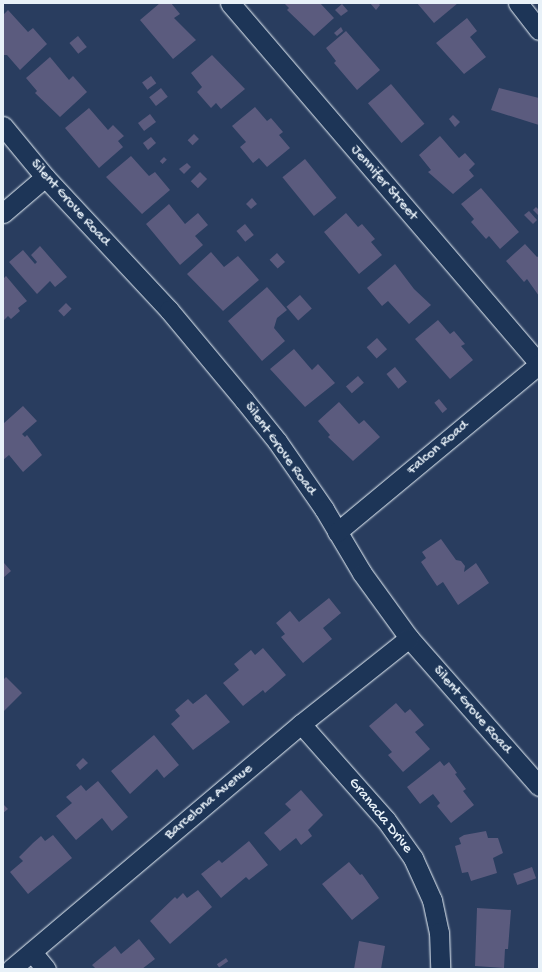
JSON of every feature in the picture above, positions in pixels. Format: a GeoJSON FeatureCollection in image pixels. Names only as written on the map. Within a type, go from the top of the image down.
{"type":"FeatureCollection","features":[{"type":"Feature","properties":{"kind":"street","name":"Jennifer Street"},"geometry":{"type":"LineString","coordinates":[[230,3],[539,364]]}},
{"type":"Feature","properties":{"kind":"street"},"geometry":{"type":"LineString","coordinates":[[518,3],[539,30]]}},
{"type":"Feature","properties":{"kind":"street","name":"Silent Grove Road"},"geometry":{"type":"LineString","coordinates":[[3,126],[45,177],[169,310],[244,400],[277,441],[362,573],[409,638],[539,786]]}},
{"type":"Feature","properties":{"kind":"street"},"geometry":{"type":"LineString","coordinates":[[3,213],[45,177]]}},
{"type":"Feature","properties":{"kind":"street","name":"Falcon Road"},"geometry":{"type":"LineString","coordinates":[[337,532],[539,364]]}},
{"type":"Feature","properties":{"kind":"street","name":"Barcelona Avenue"},"geometry":{"type":"LineString","coordinates":[[11,969],[301,724],[409,638]]}},
{"type":"Feature","properties":{"kind":"street","name":"Granada Drive"},"geometry":{"type":"LineString","coordinates":[[301,724],[386,820],[413,858],[432,900],[439,932],[440,969]]}},
{"type":"Feature","properties":{"kind":"street"},"geometry":{"type":"LineString","coordinates":[[32,952],[46,969]]}},
{"type":"Feature","properties":{"kind":"building"},"geometry":{"type":"Polygon","coordinates":[[[160,3],[171,3],[180,14],[174,18],[196,40],[173,59],[140,20],[160,3]]]}},
{"type":"Feature","properties":{"kind":"building"},"geometry":{"type":"Polygon","coordinates":[[[284,3],[320,3],[334,18],[314,36],[287,10],[289,8],[284,3]]]}},
{"type":"Feature","properties":{"kind":"building"},"geometry":{"type":"Polygon","coordinates":[[[370,3],[378,3],[380,5],[376,10],[370,3]]]}},
{"type":"Feature","properties":{"kind":"building"},"geometry":{"type":"Polygon","coordinates":[[[417,3],[458,3],[434,23],[417,3]]]}},
{"type":"Feature","properties":{"kind":"building"},"geometry":{"type":"Polygon","coordinates":[[[342,4],[348,11],[341,16],[335,10],[342,4]]]}},
{"type":"Feature","properties":{"kind":"building"},"geometry":{"type":"Polygon","coordinates":[[[8,10],[28,32],[33,28],[47,44],[20,70],[7,55],[3,55],[3,15],[8,10]]]}},
{"type":"Feature","properties":{"kind":"building"},"geometry":{"type":"Polygon","coordinates":[[[467,18],[477,31],[470,37],[486,57],[464,74],[436,43],[467,18]]]}},
{"type":"Feature","properties":{"kind":"building"},"geometry":{"type":"Polygon","coordinates":[[[341,27],[343,31],[337,36],[334,33],[341,27]]]}},
{"type":"Feature","properties":{"kind":"building"},"geometry":{"type":"Polygon","coordinates":[[[346,31],[380,70],[357,90],[334,63],[336,61],[326,48],[346,31]]]}},
{"type":"Feature","properties":{"kind":"building"},"geometry":{"type":"Polygon","coordinates":[[[78,36],[87,47],[78,54],[69,43],[78,36]]]}},
{"type":"Feature","properties":{"kind":"building"},"geometry":{"type":"Polygon","coordinates":[[[212,55],[245,89],[221,109],[216,103],[211,108],[197,92],[202,87],[191,73],[212,55]]]}},
{"type":"Feature","properties":{"kind":"building"},"geometry":{"type":"Polygon","coordinates":[[[50,57],[69,80],[73,76],[87,92],[60,117],[35,93],[37,91],[26,78],[50,57]]]}},
{"type":"Feature","properties":{"kind":"building"},"geometry":{"type":"Polygon","coordinates":[[[151,76],[156,83],[147,90],[142,82],[151,76]]]}},
{"type":"Feature","properties":{"kind":"building"},"geometry":{"type":"Polygon","coordinates":[[[391,84],[424,124],[401,143],[368,103],[391,84]]]}},
{"type":"Feature","properties":{"kind":"building"},"geometry":{"type":"Polygon","coordinates":[[[161,88],[168,97],[156,106],[149,97],[161,88]]]}},
{"type":"Feature","properties":{"kind":"building"},"geometry":{"type":"Polygon","coordinates":[[[499,88],[539,98],[539,125],[491,110],[499,88]]]}},
{"type":"Feature","properties":{"kind":"building"},"geometry":{"type":"Polygon","coordinates":[[[255,107],[267,121],[271,118],[283,132],[279,135],[290,148],[267,167],[259,158],[253,163],[240,147],[246,142],[232,126],[255,107]]]}},
{"type":"Feature","properties":{"kind":"building"},"geometry":{"type":"Polygon","coordinates":[[[89,108],[108,130],[113,125],[124,136],[118,141],[123,147],[99,168],[65,128],[89,108]]]}},
{"type":"Feature","properties":{"kind":"building"},"geometry":{"type":"Polygon","coordinates":[[[150,114],[156,122],[144,131],[138,123],[150,114]]]}},
{"type":"Feature","properties":{"kind":"building"},"geometry":{"type":"Polygon","coordinates":[[[453,115],[460,122],[455,127],[449,119],[453,115]]]}},
{"type":"Feature","properties":{"kind":"building"},"geometry":{"type":"Polygon","coordinates":[[[194,134],[199,139],[193,145],[188,140],[194,134]]]}},
{"type":"Feature","properties":{"kind":"building"},"geometry":{"type":"Polygon","coordinates":[[[440,136],[459,158],[465,153],[475,164],[469,170],[474,176],[453,194],[428,172],[431,170],[419,155],[440,136]]]}},
{"type":"Feature","properties":{"kind":"building"},"geometry":{"type":"Polygon","coordinates":[[[151,137],[156,143],[148,150],[143,143],[151,137]]]}},
{"type":"Feature","properties":{"kind":"building"},"geometry":{"type":"Polygon","coordinates":[[[131,156],[149,176],[155,172],[170,190],[142,214],[106,177],[131,156]]]}},
{"type":"Feature","properties":{"kind":"building"},"geometry":{"type":"Polygon","coordinates":[[[164,157],[167,160],[163,164],[160,161],[164,157]]]}},
{"type":"Feature","properties":{"kind":"building"},"geometry":{"type":"Polygon","coordinates":[[[305,159],[336,198],[314,216],[282,177],[305,159]]]}},
{"type":"Feature","properties":{"kind":"building"},"geometry":{"type":"Polygon","coordinates":[[[187,163],[191,167],[184,174],[179,169],[187,163]]]}},
{"type":"Feature","properties":{"kind":"building"},"geometry":{"type":"Polygon","coordinates":[[[200,172],[207,179],[198,188],[191,181],[200,172]]]}},
{"type":"Feature","properties":{"kind":"building"},"geometry":{"type":"Polygon","coordinates":[[[481,188],[519,232],[500,249],[489,236],[486,239],[471,222],[474,219],[461,204],[481,188]]]}},
{"type":"Feature","properties":{"kind":"building"},"geometry":{"type":"Polygon","coordinates":[[[252,198],[257,204],[251,209],[246,204],[252,198]]]}},
{"type":"Feature","properties":{"kind":"building"},"geometry":{"type":"Polygon","coordinates":[[[169,204],[185,224],[198,213],[208,225],[195,236],[203,245],[180,265],[146,224],[169,204]]]}},
{"type":"Feature","properties":{"kind":"building"},"geometry":{"type":"Polygon","coordinates":[[[536,207],[539,210],[539,216],[533,210],[536,207]]]}},
{"type":"Feature","properties":{"kind":"building"},"geometry":{"type":"Polygon","coordinates":[[[529,211],[537,220],[533,224],[524,215],[529,211]]]}},
{"type":"Feature","properties":{"kind":"building"},"geometry":{"type":"Polygon","coordinates":[[[346,213],[358,227],[362,224],[375,239],[371,242],[382,255],[359,274],[324,232],[346,213]]]}},
{"type":"Feature","properties":{"kind":"building"},"geometry":{"type":"Polygon","coordinates":[[[245,224],[254,235],[245,242],[236,231],[245,224]]]}},
{"type":"Feature","properties":{"kind":"building"},"geometry":{"type":"Polygon","coordinates":[[[525,244],[537,257],[539,256],[539,296],[527,279],[524,282],[506,261],[525,244]]]}},
{"type":"Feature","properties":{"kind":"building"},"geometry":{"type":"Polygon","coordinates":[[[40,246],[67,277],[55,287],[50,281],[37,294],[9,262],[23,250],[35,264],[37,262],[31,255],[40,246]]]}},
{"type":"Feature","properties":{"kind":"building"},"geometry":{"type":"Polygon","coordinates":[[[211,252],[224,267],[238,256],[259,280],[223,311],[187,274],[211,252]]]}},
{"type":"Feature","properties":{"kind":"building"},"geometry":{"type":"Polygon","coordinates":[[[277,253],[285,262],[278,269],[270,260],[277,253]]]}},
{"type":"Feature","properties":{"kind":"building"},"geometry":{"type":"Polygon","coordinates":[[[395,264],[414,289],[431,305],[409,324],[388,301],[382,306],[367,288],[395,264]]]}},
{"type":"Feature","properties":{"kind":"building"},"geometry":{"type":"Polygon","coordinates":[[[6,276],[27,301],[18,308],[20,311],[11,319],[8,316],[3,321],[3,279],[6,276]]]}},
{"type":"Feature","properties":{"kind":"building"},"geometry":{"type":"Polygon","coordinates":[[[267,287],[287,310],[277,318],[274,328],[285,341],[262,361],[228,321],[267,287]]]}},
{"type":"Feature","properties":{"kind":"building"},"geometry":{"type":"Polygon","coordinates":[[[300,295],[312,309],[298,320],[286,307],[300,295]]]}},
{"type":"Feature","properties":{"kind":"building"},"geometry":{"type":"Polygon","coordinates":[[[66,303],[72,309],[64,316],[58,311],[66,303]]]}},
{"type":"Feature","properties":{"kind":"building"},"geometry":{"type":"Polygon","coordinates":[[[438,320],[450,334],[454,331],[465,344],[461,346],[473,360],[450,379],[415,339],[438,320]]]}},
{"type":"Feature","properties":{"kind":"building"},"geometry":{"type":"Polygon","coordinates":[[[377,338],[387,349],[377,359],[367,347],[377,338]]]}},
{"type":"Feature","properties":{"kind":"building"},"geometry":{"type":"Polygon","coordinates":[[[294,349],[312,370],[318,364],[335,383],[305,407],[270,369],[294,349]]]}},
{"type":"Feature","properties":{"kind":"building"},"geometry":{"type":"Polygon","coordinates":[[[395,367],[407,382],[398,389],[386,374],[395,367]]]}},
{"type":"Feature","properties":{"kind":"building"},"geometry":{"type":"Polygon","coordinates":[[[358,376],[364,383],[352,393],[346,386],[358,376]]]}},
{"type":"Feature","properties":{"kind":"building"},"geometry":{"type":"Polygon","coordinates":[[[439,399],[447,409],[443,413],[434,403],[439,399]]]}},
{"type":"Feature","properties":{"kind":"building"},"geometry":{"type":"Polygon","coordinates":[[[339,402],[359,424],[364,420],[380,437],[353,461],[328,437],[330,435],[318,421],[339,402]]]}},
{"type":"Feature","properties":{"kind":"building"},"geometry":{"type":"Polygon","coordinates":[[[23,406],[37,421],[22,434],[25,437],[27,435],[42,455],[23,472],[9,455],[3,460],[3,424],[23,406]]]}},
{"type":"Feature","properties":{"kind":"building"},"geometry":{"type":"Polygon","coordinates":[[[441,539],[456,560],[461,561],[465,566],[464,572],[476,563],[489,583],[458,605],[443,582],[437,586],[421,562],[426,558],[422,552],[441,539]]]}},
{"type":"Feature","properties":{"kind":"building"},"geometry":{"type":"Polygon","coordinates":[[[4,563],[11,571],[3,578],[3,564],[4,563]]]}},
{"type":"Feature","properties":{"kind":"building"},"geometry":{"type":"Polygon","coordinates":[[[329,598],[341,613],[323,628],[332,639],[303,663],[281,637],[285,634],[276,623],[290,611],[299,622],[329,598]]]}},
{"type":"Feature","properties":{"kind":"building"},"geometry":{"type":"Polygon","coordinates":[[[263,648],[286,675],[265,693],[263,690],[243,706],[223,683],[239,670],[234,664],[251,650],[255,655],[263,648]]]}},
{"type":"Feature","properties":{"kind":"building"},"geometry":{"type":"Polygon","coordinates":[[[6,677],[22,693],[3,712],[3,680],[6,677]]]}},
{"type":"Feature","properties":{"kind":"building"},"geometry":{"type":"Polygon","coordinates":[[[206,694],[230,722],[193,750],[171,724],[180,716],[175,710],[188,699],[193,704],[206,694]]]}},
{"type":"Feature","properties":{"kind":"building"},"geometry":{"type":"Polygon","coordinates":[[[396,703],[405,713],[410,709],[424,725],[415,732],[430,749],[403,772],[388,755],[392,752],[369,726],[396,703]]]}},
{"type":"Feature","properties":{"kind":"building"},"geometry":{"type":"Polygon","coordinates":[[[154,735],[179,765],[164,778],[157,769],[130,794],[111,771],[154,735]]]}},
{"type":"Feature","properties":{"kind":"building"},"geometry":{"type":"Polygon","coordinates":[[[83,758],[88,763],[80,770],[76,765],[83,758]]]}},
{"type":"Feature","properties":{"kind":"building"},"geometry":{"type":"Polygon","coordinates":[[[440,761],[444,766],[449,762],[457,773],[455,774],[466,789],[463,791],[474,805],[451,823],[437,806],[440,803],[433,794],[420,804],[407,787],[440,761]]]}},
{"type":"Feature","properties":{"kind":"building"},"geometry":{"type":"Polygon","coordinates":[[[98,781],[128,817],[112,831],[102,818],[76,840],[56,816],[72,803],[66,797],[81,785],[86,791],[98,781]]]}},
{"type":"Feature","properties":{"kind":"building"},"geometry":{"type":"Polygon","coordinates":[[[301,790],[323,815],[308,830],[312,836],[301,845],[296,838],[280,851],[264,833],[291,810],[285,804],[301,790]]]}},
{"type":"Feature","properties":{"kind":"building"},"geometry":{"type":"Polygon","coordinates":[[[3,804],[8,809],[3,813],[3,804]]]}},
{"type":"Feature","properties":{"kind":"building"},"geometry":{"type":"Polygon","coordinates":[[[486,831],[488,838],[498,838],[503,853],[493,858],[497,873],[471,881],[468,872],[462,873],[455,846],[461,844],[459,838],[464,835],[486,831]]]}},
{"type":"Feature","properties":{"kind":"building"},"geometry":{"type":"Polygon","coordinates":[[[53,835],[72,858],[28,894],[10,872],[23,861],[19,857],[41,836],[45,841],[53,835]]]}},
{"type":"Feature","properties":{"kind":"building"},"geometry":{"type":"Polygon","coordinates":[[[249,841],[268,865],[249,880],[246,877],[221,898],[201,874],[219,860],[222,863],[249,841]]]}},
{"type":"Feature","properties":{"kind":"building"},"geometry":{"type":"Polygon","coordinates":[[[349,862],[360,875],[362,874],[379,898],[352,920],[322,884],[349,862]]]}},
{"type":"Feature","properties":{"kind":"building"},"geometry":{"type":"Polygon","coordinates":[[[532,867],[536,878],[517,885],[513,874],[532,867]]]}},
{"type":"Feature","properties":{"kind":"building"},"geometry":{"type":"Polygon","coordinates":[[[198,890],[212,907],[170,944],[150,921],[175,897],[177,899],[183,893],[187,898],[198,890]]]}},
{"type":"Feature","properties":{"kind":"building"},"geometry":{"type":"Polygon","coordinates":[[[477,908],[511,910],[508,949],[505,949],[504,968],[475,966],[477,908]]]}},
{"type":"Feature","properties":{"kind":"building"},"geometry":{"type":"Polygon","coordinates":[[[139,939],[155,959],[142,969],[96,969],[92,965],[115,946],[121,954],[139,939]]]}},
{"type":"Feature","properties":{"kind":"building"},"geometry":{"type":"Polygon","coordinates":[[[359,941],[385,946],[381,969],[354,969],[359,941]]]}},
{"type":"Feature","properties":{"kind":"building"},"geometry":{"type":"Polygon","coordinates":[[[226,958],[228,961],[219,967],[217,964],[226,958]]]}}]}
